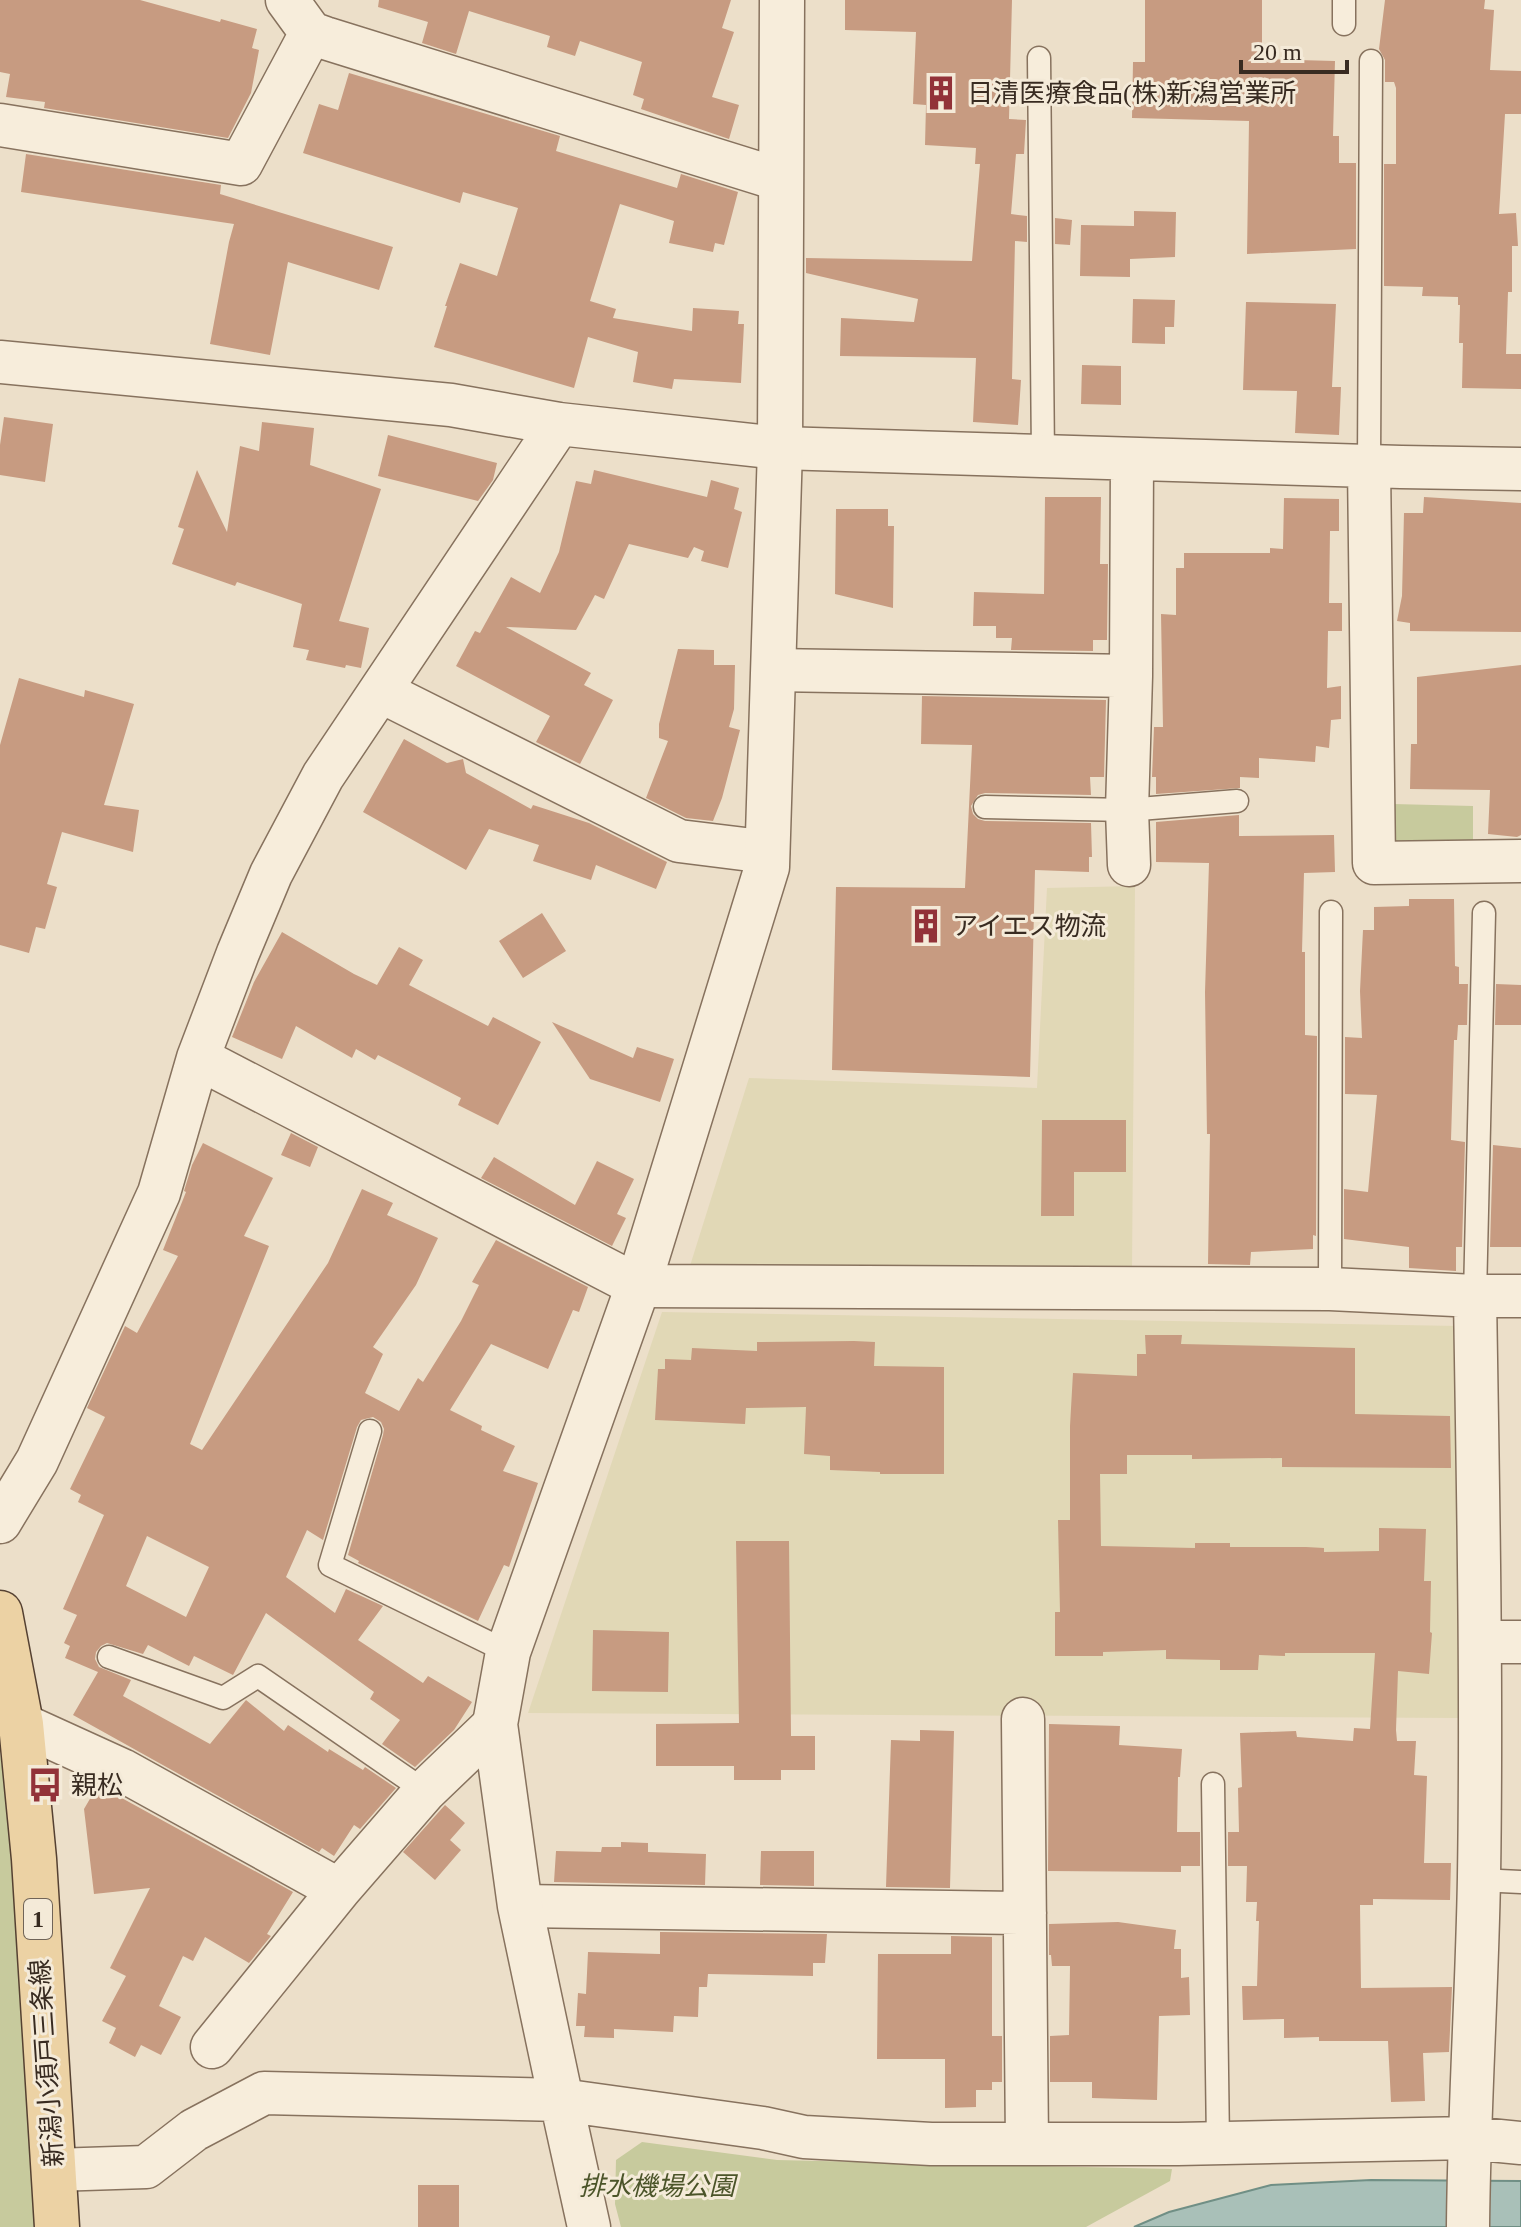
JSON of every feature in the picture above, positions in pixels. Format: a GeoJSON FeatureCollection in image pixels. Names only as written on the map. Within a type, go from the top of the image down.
{"type":"FeatureCollection","features":[{"type":"Feature","properties":{"kind":"main road","name":"新潟小須戸三条線"},"geometry":{"type":"LineString","coordinates":[[0,1613],[21,1724],[34,1859],[57,2227]]}},
{"type":"Feature","properties":{"kind":"street"},"geometry":{"type":"LineString","coordinates":[[589,2227],[520,1906],[495,1724],[508,1652],[638,1286],[767,867],[780,448],[782,0]]}},
{"type":"Feature","properties":{"kind":"street"},"geometry":{"type":"LineString","coordinates":[[0,125],[241,164],[299,16],[781,180]]}},
{"type":"Feature","properties":{"kind":"street"},"geometry":{"type":"LineString","coordinates":[[0,362],[451,405],[559,424],[780,448],[1521,469]]}},
{"type":"Feature","properties":{"kind":"street"},"geometry":{"type":"LineString","coordinates":[[0,1522],[37,1461],[159,1193],[198,1058],[271,874],[323,776],[559,424]]}},
{"type":"Feature","properties":{"kind":"street"},"geometry":{"type":"LineString","coordinates":[[1129,865],[1127,810],[1132,459]]}},
{"type":"Feature","properties":{"kind":"street"},"geometry":{"type":"LineString","coordinates":[[1369,466],[1374,863],[1521,861]]}},
{"type":"Feature","properties":{"kind":"street"},"geometry":{"type":"LineString","coordinates":[[773,670],[1131,676]]}},
{"type":"Feature","properties":{"kind":"street"},"geometry":{"type":"LineString","coordinates":[[380,691],[679,841],[768,852]]}},
{"type":"Feature","properties":{"kind":"street"},"geometry":{"type":"LineString","coordinates":[[198,1058],[638,1286],[1330,1289],[1521,1296]]}},
{"type":"Feature","properties":{"kind":"street"},"geometry":{"type":"LineString","coordinates":[[1468,2227],[1479,1880],[1501,1642],[1475,1296]]}},
{"type":"Feature","properties":{"kind":"street"},"geometry":{"type":"LineString","coordinates":[[1023,1719],[1027,2144]]}},
{"type":"Feature","properties":{"kind":"street"},"geometry":{"type":"LineString","coordinates":[[21,1724],[122,1770],[339,1890]]}},
{"type":"Feature","properties":{"kind":"street"},"geometry":{"type":"LineString","coordinates":[[212,2047],[339,1890],[425,1791],[495,1724]]}},
{"type":"Feature","properties":{"kind":"street"},"geometry":{"type":"LineString","coordinates":[[520,1906],[1025,1913]]}},
{"type":"Feature","properties":{"kind":"street"},"geometry":{"type":"LineString","coordinates":[[54,2170],[146,2167],[194,2130],[264,2093],[561,2100],[763,2128],[804,2137],[931,2144],[1218,2143],[1469,2151],[1521,2143]]}},
{"type":"Feature","properties":{"kind":"lane"},"geometry":{"type":"LineString","coordinates":[[1344,0],[1344,24]]}},
{"type":"Feature","properties":{"kind":"lane"},"geometry":{"type":"LineString","coordinates":[[1039,58],[1043,456]]}},
{"type":"Feature","properties":{"kind":"lane"},"geometry":{"type":"LineString","coordinates":[[1369,466],[1371,61]]}},
{"type":"Feature","properties":{"kind":"lane"},"geometry":{"type":"LineString","coordinates":[[985,807],[1127,810],[1237,801]]}},
{"type":"Feature","properties":{"kind":"lane"},"geometry":{"type":"LineString","coordinates":[[1330,1289],[1331,912]]}},
{"type":"Feature","properties":{"kind":"lane"},"geometry":{"type":"LineString","coordinates":[[1475,1296],[1484,913]]}},
{"type":"Feature","properties":{"kind":"lane"},"geometry":{"type":"LineString","coordinates":[[370,1431],[330,1565],[508,1652]]}},
{"type":"Feature","properties":{"kind":"lane"},"geometry":{"type":"LineString","coordinates":[[109,1657],[223,1698],[258,1676],[425,1791]]}},
{"type":"Feature","properties":{"kind":"lane"},"geometry":{"type":"LineString","coordinates":[[1213,1784],[1218,2143]]}},
{"type":"Feature","properties":{"kind":"lane"},"geometry":{"type":"LineString","coordinates":[[1479,1880],[1521,1882]]}},
{"type":"Feature","properties":{"kind":"shaded area"},"geometry":{"type":"Polygon","coordinates":[[[1135,886],[1132,1270],[689,1269],[749,1078],[1037,1088],[1047,888],[1135,886]]]}},
{"type":"Feature","properties":{"kind":"shaded area"},"geometry":{"type":"Polygon","coordinates":[[[662,1312],[1459,1326],[1458,1718],[528,1713],[662,1312]]]}},
{"type":"Feature","properties":{"kind":"green space"},"geometry":{"type":"Polygon","coordinates":[[[1393,804],[1473,806],[1473,846],[1393,845],[1393,804]]]}},
{"type":"Feature","properties":{"kind":"green space"},"geometry":{"type":"Polygon","coordinates":[[[0,1753],[20,1884],[39,2227],[0,2227],[0,1753]]]}},
{"type":"Feature","properties":{"kind":"green space","name":"排水機場公園"},"geometry":{"type":"Polygon","coordinates":[[[642,2142],[777,2160],[1172,2169],[1170,2181],[1086,2227],[621,2227],[615,2204],[616,2160],[642,2142]]]}},
{"type":"Feature","properties":{"kind":"water"},"geometry":{"type":"Polygon","coordinates":[[[1371,2180],[1521,2181],[1521,2227],[1134,2227],[1169,2212],[1271,2185],[1371,2180]]]}},
{"type":"Feature","properties":{"kind":"building"},"geometry":{"type":"Polygon","coordinates":[[[0,0],[140,0],[257,29],[252,48],[259,50],[251,93],[228,138],[44,108],[45,102],[6,97],[10,74],[0,72],[0,0]]]}},
{"type":"Feature","properties":{"kind":"building"},"geometry":{"type":"Polygon","coordinates":[[[379,0],[731,0],[722,28],[734,32],[712,97],[739,105],[729,139],[641,109],[644,99],[633,95],[642,62],[580,41],[575,56],[547,47],[550,36],[469,11],[456,54],[422,43],[428,22],[378,7],[379,0]]]}},
{"type":"Feature","properties":{"kind":"building"},"geometry":{"type":"Polygon","coordinates":[[[845,0],[1012,0],[1009,119],[1026,120],[1024,154],[1016,154],[1011,214],[1027,216],[1027,242],[1015,241],[1012,379],[1021,380],[1018,425],[973,422],[976,358],[840,356],[841,318],[914,322],[918,299],[806,273],[806,258],[972,261],[980,164],[975,164],[976,148],[925,145],[926,105],[913,104],[916,32],[845,30],[845,0]]]}},
{"type":"Feature","properties":{"kind":"building"},"geometry":{"type":"Polygon","coordinates":[[[1145,0],[1262,0],[1262,59],[1335,61],[1333,136],[1339,136],[1339,163],[1356,163],[1356,249],[1247,254],[1249,121],[1132,118],[1133,62],[1145,62],[1145,0]]]}},
{"type":"Feature","properties":{"kind":"building"},"geometry":{"type":"Polygon","coordinates":[[[1385,0],[1485,0],[1484,9],[1494,10],[1490,70],[1521,71],[1521,114],[1505,114],[1499,214],[1516,213],[1518,246],[1512,246],[1512,292],[1508,292],[1506,354],[1521,354],[1521,389],[1462,388],[1463,343],[1459,343],[1458,297],[1422,296],[1423,287],[1384,286],[1384,164],[1396,164],[1396,88],[1394,82],[1385,82],[1385,60],[1379,49],[1385,0]]]}},
{"type":"Feature","properties":{"kind":"building"},"geometry":{"type":"Polygon","coordinates":[[[349,73],[560,136],[556,151],[677,188],[681,174],[738,192],[724,245],[715,243],[713,252],[669,243],[674,221],[620,204],[590,301],[616,309],[613,318],[692,331],[693,308],[739,311],[738,324],[744,324],[741,383],[674,379],[672,389],[633,382],[638,352],[588,337],[574,388],[434,347],[460,263],[497,276],[518,208],[463,192],[460,203],[303,153],[319,104],[338,110],[349,73]]]}},
{"type":"Feature","properties":{"kind":"building"},"geometry":{"type":"Polygon","coordinates":[[[26,154],[221,185],[220,194],[393,247],[379,290],[288,262],[270,355],[210,344],[234,224],[21,192],[26,154]]]}},
{"type":"Feature","properties":{"kind":"building"},"geometry":{"type":"Polygon","coordinates":[[[1134,211],[1176,212],[1175,257],[1130,259],[1130,277],[1080,276],[1081,225],[1134,226],[1134,211]]]}},
{"type":"Feature","properties":{"kind":"building"},"geometry":{"type":"Polygon","coordinates":[[[1055,218],[1072,220],[1070,245],[1055,244],[1055,218]]]}},
{"type":"Feature","properties":{"kind":"building"},"geometry":{"type":"Polygon","coordinates":[[[1133,299],[1175,300],[1174,327],[1165,327],[1165,344],[1132,343],[1133,299]]]}},
{"type":"Feature","properties":{"kind":"building"},"geometry":{"type":"Polygon","coordinates":[[[1246,302],[1336,304],[1332,387],[1341,387],[1339,435],[1295,433],[1297,391],[1243,390],[1246,302]]]}},
{"type":"Feature","properties":{"kind":"building"},"geometry":{"type":"Polygon","coordinates":[[[1082,365],[1121,366],[1121,405],[1081,404],[1082,365]]]}},
{"type":"Feature","properties":{"kind":"building"},"geometry":{"type":"Polygon","coordinates":[[[4,417],[53,424],[45,482],[0,475],[4,417]]]}},
{"type":"Feature","properties":{"kind":"building"},"geometry":{"type":"Polygon","coordinates":[[[262,422],[314,428],[310,465],[381,489],[339,621],[369,628],[361,668],[306,660],[309,650],[293,647],[302,604],[237,582],[235,586],[172,564],[184,529],[178,527],[197,470],[227,532],[240,446],[259,451],[262,422]]]}},
{"type":"Feature","properties":{"kind":"building"},"geometry":{"type":"Polygon","coordinates":[[[388,435],[497,463],[493,480],[478,501],[378,476],[388,435]]]}},
{"type":"Feature","properties":{"kind":"building"},"geometry":{"type":"Polygon","coordinates":[[[594,470],[707,497],[711,480],[739,488],[734,509],[742,512],[728,568],[701,561],[704,551],[694,547],[688,558],[629,544],[604,599],[595,595],[576,630],[506,627],[591,673],[584,685],[613,700],[580,764],[536,742],[550,716],[456,666],[475,631],[480,633],[511,577],[540,593],[559,552],[576,481],[591,484],[594,470]]]}},
{"type":"Feature","properties":{"kind":"building"},"geometry":{"type":"Polygon","coordinates":[[[1045,497],[1101,497],[1100,564],[1108,564],[1107,640],[1093,640],[1093,651],[1011,650],[1012,638],[996,638],[996,626],[973,626],[974,592],[1044,594],[1045,497]]]}},
{"type":"Feature","properties":{"kind":"building"},"geometry":{"type":"Polygon","coordinates":[[[1424,497],[1521,503],[1521,632],[1410,631],[1410,623],[1397,621],[1402,596],[1404,513],[1423,513],[1424,497]]]}},
{"type":"Feature","properties":{"kind":"building"},"geometry":{"type":"Polygon","coordinates":[[[1284,498],[1339,499],[1339,531],[1330,531],[1329,603],[1342,603],[1342,631],[1328,631],[1327,688],[1341,686],[1341,719],[1331,720],[1329,748],[1316,746],[1315,762],[1259,758],[1259,778],[1240,777],[1240,788],[1156,794],[1156,777],[1152,777],[1154,727],[1163,727],[1161,614],[1176,615],[1176,568],[1184,568],[1184,553],[1270,553],[1270,548],[1283,549],[1284,498]]]}},
{"type":"Feature","properties":{"kind":"building"},"geometry":{"type":"Polygon","coordinates":[[[836,509],[888,509],[888,526],[894,526],[893,608],[835,594],[836,509]]]}},
{"type":"Feature","properties":{"kind":"building"},"geometry":{"type":"Polygon","coordinates":[[[678,649],[714,650],[714,665],[735,665],[734,709],[729,727],[740,730],[713,821],[686,818],[646,798],[668,741],[659,738],[659,724],[678,649]]]}},
{"type":"Feature","properties":{"kind":"building"},"geometry":{"type":"Polygon","coordinates":[[[1521,665],[1521,835],[1488,834],[1490,790],[1410,789],[1411,744],[1417,744],[1417,677],[1521,665]]]}},
{"type":"Feature","properties":{"kind":"building"},"geometry":{"type":"Polygon","coordinates":[[[19,678],[84,697],[85,690],[134,704],[104,805],[139,810],[133,852],[62,832],[47,884],[57,887],[45,929],[36,927],[29,953],[0,945],[0,745],[19,678]]]}},
{"type":"Feature","properties":{"kind":"building"},"geometry":{"type":"Polygon","coordinates":[[[922,696],[1106,700],[1104,777],[1090,777],[1091,795],[985,793],[978,795],[971,806],[973,814],[985,821],[1091,823],[1089,872],[1035,870],[1030,1077],[832,1070],[836,887],[965,888],[972,745],[921,744],[922,696]]]}},
{"type":"Feature","properties":{"kind":"building"},"geometry":{"type":"Polygon","coordinates":[[[404,739],[447,763],[463,759],[466,773],[531,809],[533,805],[589,823],[667,862],[656,889],[596,865],[591,880],[533,861],[539,845],[489,829],[466,870],[363,812],[404,739]]]}},
{"type":"Feature","properties":{"kind":"building"},"geometry":{"type":"Polygon","coordinates":[[[1239,815],[1239,836],[1334,835],[1335,872],[1304,873],[1302,952],[1305,952],[1305,1035],[1317,1036],[1316,1236],[1313,1235],[1313,1249],[1251,1252],[1250,1265],[1208,1264],[1210,1134],[1207,1134],[1205,992],[1209,863],[1156,862],[1156,822],[1239,815]]]}},
{"type":"Feature","properties":{"kind":"building"},"geometry":{"type":"Polygon","coordinates":[[[1409,899],[1454,899],[1455,966],[1459,967],[1459,984],[1468,984],[1467,1025],[1458,1025],[1457,1040],[1454,1040],[1451,1140],[1465,1142],[1462,1247],[1456,1247],[1456,1271],[1409,1268],[1409,1247],[1344,1239],[1344,1189],[1368,1192],[1377,1095],[1345,1094],[1345,1037],[1362,1038],[1360,991],[1363,930],[1374,930],[1374,907],[1409,906],[1409,899]]]}},
{"type":"Feature","properties":{"kind":"building"},"geometry":{"type":"Polygon","coordinates":[[[542,913],[566,951],[523,978],[499,941],[542,913]]]}},
{"type":"Feature","properties":{"kind":"building"},"geometry":{"type":"Polygon","coordinates":[[[282,932],[377,985],[399,947],[423,960],[409,985],[488,1026],[493,1017],[541,1042],[498,1125],[458,1105],[461,1098],[378,1055],[375,1060],[356,1049],[352,1058],[296,1026],[282,1059],[232,1037],[254,982],[282,932]]]}},
{"type":"Feature","properties":{"kind":"building"},"geometry":{"type":"Polygon","coordinates":[[[1496,984],[1521,985],[1521,1025],[1495,1025],[1496,984]]]}},
{"type":"Feature","properties":{"kind":"building"},"geometry":{"type":"Polygon","coordinates":[[[552,1022],[633,1058],[637,1047],[674,1059],[660,1102],[590,1079],[552,1022]]]}},
{"type":"Feature","properties":{"kind":"building"},"geometry":{"type":"Polygon","coordinates":[[[1042,1120],[1126,1120],[1126,1172],[1074,1172],[1074,1216],[1041,1216],[1042,1120]]]}},
{"type":"Feature","properties":{"kind":"building"},"geometry":{"type":"Polygon","coordinates":[[[291,1133],[318,1147],[310,1167],[281,1155],[291,1133]]]}},
{"type":"Feature","properties":{"kind":"building"},"geometry":{"type":"Polygon","coordinates":[[[203,1143],[273,1178],[244,1236],[269,1246],[190,1444],[202,1450],[328,1263],[362,1189],[393,1203],[387,1215],[438,1238],[416,1285],[373,1347],[383,1354],[365,1393],[399,1411],[418,1378],[423,1382],[461,1321],[479,1285],[472,1282],[496,1240],[588,1287],[579,1312],[573,1310],[548,1369],[491,1344],[450,1410],[482,1426],[481,1430],[515,1446],[503,1471],[538,1483],[509,1567],[504,1565],[478,1621],[358,1563],[348,1555],[383,1435],[381,1422],[373,1417],[361,1420],[357,1427],[323,1540],[307,1530],[286,1577],[335,1613],[346,1589],[383,1606],[358,1640],[423,1683],[428,1676],[472,1702],[454,1730],[415,1767],[382,1744],[400,1720],[370,1699],[374,1692],[266,1613],[233,1675],[194,1656],[189,1666],[148,1645],[143,1654],[107,1643],[96,1652],[99,1667],[131,1680],[123,1696],[210,1744],[246,1700],[284,1731],[288,1725],[328,1752],[329,1749],[363,1770],[365,1767],[396,1788],[360,1829],[354,1825],[334,1856],[322,1848],[319,1852],[73,1715],[98,1672],[65,1658],[70,1646],[64,1643],[77,1615],[63,1609],[104,1515],[78,1502],[81,1495],[70,1489],[105,1417],[87,1408],[125,1326],[137,1333],[178,1256],[163,1250],[186,1192],[192,1165],[203,1143]],[[147,1536],[126,1586],[186,1617],[209,1567],[147,1536]]]}},
{"type":"Feature","properties":{"kind":"building"},"geometry":{"type":"Polygon","coordinates":[[[1493,1145],[1521,1148],[1521,1247],[1490,1247],[1493,1145]]]}},
{"type":"Feature","properties":{"kind":"building"},"geometry":{"type":"Polygon","coordinates":[[[494,1157],[575,1205],[597,1161],[634,1179],[617,1214],[626,1218],[612,1246],[481,1178],[494,1157]]]}},
{"type":"Feature","properties":{"kind":"building"},"geometry":{"type":"Polygon","coordinates":[[[1145,1335],[1182,1335],[1181,1344],[1355,1348],[1355,1414],[1450,1416],[1451,1468],[1282,1467],[1282,1458],[1192,1459],[1192,1455],[1127,1455],[1127,1474],[1100,1474],[1101,1546],[1195,1548],[1195,1543],[1230,1543],[1230,1547],[1306,1547],[1324,1548],[1324,1552],[1379,1551],[1379,1528],[1426,1529],[1424,1581],[1431,1581],[1429,1674],[1398,1671],[1396,1730],[1397,1741],[1416,1741],[1414,1775],[1427,1776],[1424,1863],[1451,1863],[1450,1900],[1373,1899],[1373,1905],[1360,1905],[1361,1988],[1452,1987],[1449,2052],[1423,2053],[1425,2101],[1391,2102],[1388,2041],[1284,2038],[1284,2019],[1243,2020],[1242,1986],[1257,1986],[1259,1921],[1256,1921],[1257,1902],[1246,1902],[1247,1866],[1228,1866],[1228,1832],[1239,1832],[1238,1788],[1242,1787],[1240,1733],[1296,1731],[1297,1737],[1353,1741],[1354,1728],[1370,1729],[1375,1653],[1259,1655],[1258,1670],[1220,1670],[1220,1660],[1166,1659],[1166,1650],[1103,1652],[1103,1656],[1055,1656],[1055,1612],[1060,1612],[1058,1520],[1070,1520],[1073,1373],[1137,1376],[1137,1354],[1146,1354],[1145,1335]]]}},
{"type":"Feature","properties":{"kind":"building"},"geometry":{"type":"Polygon","coordinates":[[[757,1342],[875,1342],[874,1366],[944,1367],[944,1474],[830,1470],[830,1456],[804,1454],[806,1407],[746,1408],[745,1424],[655,1420],[658,1369],[665,1369],[665,1359],[691,1360],[692,1348],[757,1351],[757,1342]]]}},
{"type":"Feature","properties":{"kind":"building"},"geometry":{"type":"Polygon","coordinates":[[[736,1541],[789,1541],[791,1736],[815,1736],[815,1770],[781,1770],[781,1780],[734,1780],[734,1766],[656,1766],[656,1724],[739,1723],[736,1541]]]}},
{"type":"Feature","properties":{"kind":"building"},"geometry":{"type":"Polygon","coordinates":[[[593,1630],[669,1632],[668,1692],[592,1691],[593,1630]]]}},
{"type":"Feature","properties":{"kind":"building"},"geometry":{"type":"Polygon","coordinates":[[[1049,1724],[1120,1726],[1119,1745],[1182,1749],[1177,1832],[1200,1832],[1200,1866],[1181,1866],[1181,1872],[1048,1871],[1049,1724]]]}},
{"type":"Feature","properties":{"kind":"building"},"geometry":{"type":"Polygon","coordinates":[[[920,1730],[954,1731],[950,1888],[886,1887],[891,1740],[920,1741],[920,1730]]]}},
{"type":"Feature","properties":{"kind":"building"},"geometry":{"type":"Polygon","coordinates":[[[98,1785],[293,1892],[267,1934],[271,1936],[249,1963],[205,1937],[193,1961],[183,1956],[159,2006],[181,2017],[161,2055],[141,2045],[135,2057],[109,2043],[116,2028],[102,2021],[126,1976],[110,1968],[150,1888],[94,1894],[84,1809],[98,1785]]]}},
{"type":"Feature","properties":{"kind":"building"},"geometry":{"type":"Polygon","coordinates":[[[445,1805],[465,1823],[450,1840],[461,1850],[435,1880],[403,1852],[445,1805]]]}},
{"type":"Feature","properties":{"kind":"building"},"geometry":{"type":"Polygon","coordinates":[[[621,1842],[648,1843],[648,1852],[706,1854],[705,1885],[554,1882],[556,1851],[601,1852],[602,1847],[621,1847],[621,1842]]]}},
{"type":"Feature","properties":{"kind":"building"},"geometry":{"type":"Polygon","coordinates":[[[761,1851],[814,1851],[814,1886],[760,1885],[761,1851]]]}},
{"type":"Feature","properties":{"kind":"building"},"geometry":{"type":"Polygon","coordinates":[[[1118,1922],[1176,1930],[1174,1949],[1181,1949],[1181,1978],[1189,1977],[1190,2015],[1159,2016],[1157,2100],[1092,2098],[1092,2082],[1050,2082],[1050,2036],[1069,2035],[1070,1966],[1052,1966],[1049,1924],[1118,1922]]]}},
{"type":"Feature","properties":{"kind":"building"},"geometry":{"type":"Polygon","coordinates":[[[660,1932],[827,1934],[825,1963],[813,1963],[813,1976],[708,1974],[707,1987],[699,1987],[698,2017],[674,2016],[673,2032],[614,2029],[614,2038],[584,2037],[585,2026],[576,2026],[578,1993],[586,1994],[588,1952],[660,1954],[660,1932]]]}},
{"type":"Feature","properties":{"kind":"building"},"geometry":{"type":"Polygon","coordinates":[[[951,1936],[992,1937],[992,2036],[1002,2036],[1002,2082],[992,2082],[992,2090],[976,2090],[976,2107],[945,2108],[945,2059],[877,2059],[878,1954],[951,1954],[951,1936]]]}},
{"type":"Feature","properties":{"kind":"building"},"geometry":{"type":"Polygon","coordinates":[[[418,2185],[459,2185],[459,2227],[418,2227],[418,2185]]]}},
{"type":"Feature","properties":{"kind":"place","name":"日清医療食品(株)新潟営業所"},"geometry":{"type":"Point","coordinates":[941,93]}},
{"type":"Feature","properties":{"kind":"place","name":"アイエス物流"},"geometry":{"type":"Point","coordinates":[926,926]}},
{"type":"Feature","properties":{"kind":"place","name":"親松"},"geometry":{"type":"Point","coordinates":[45,1785]}}]}
